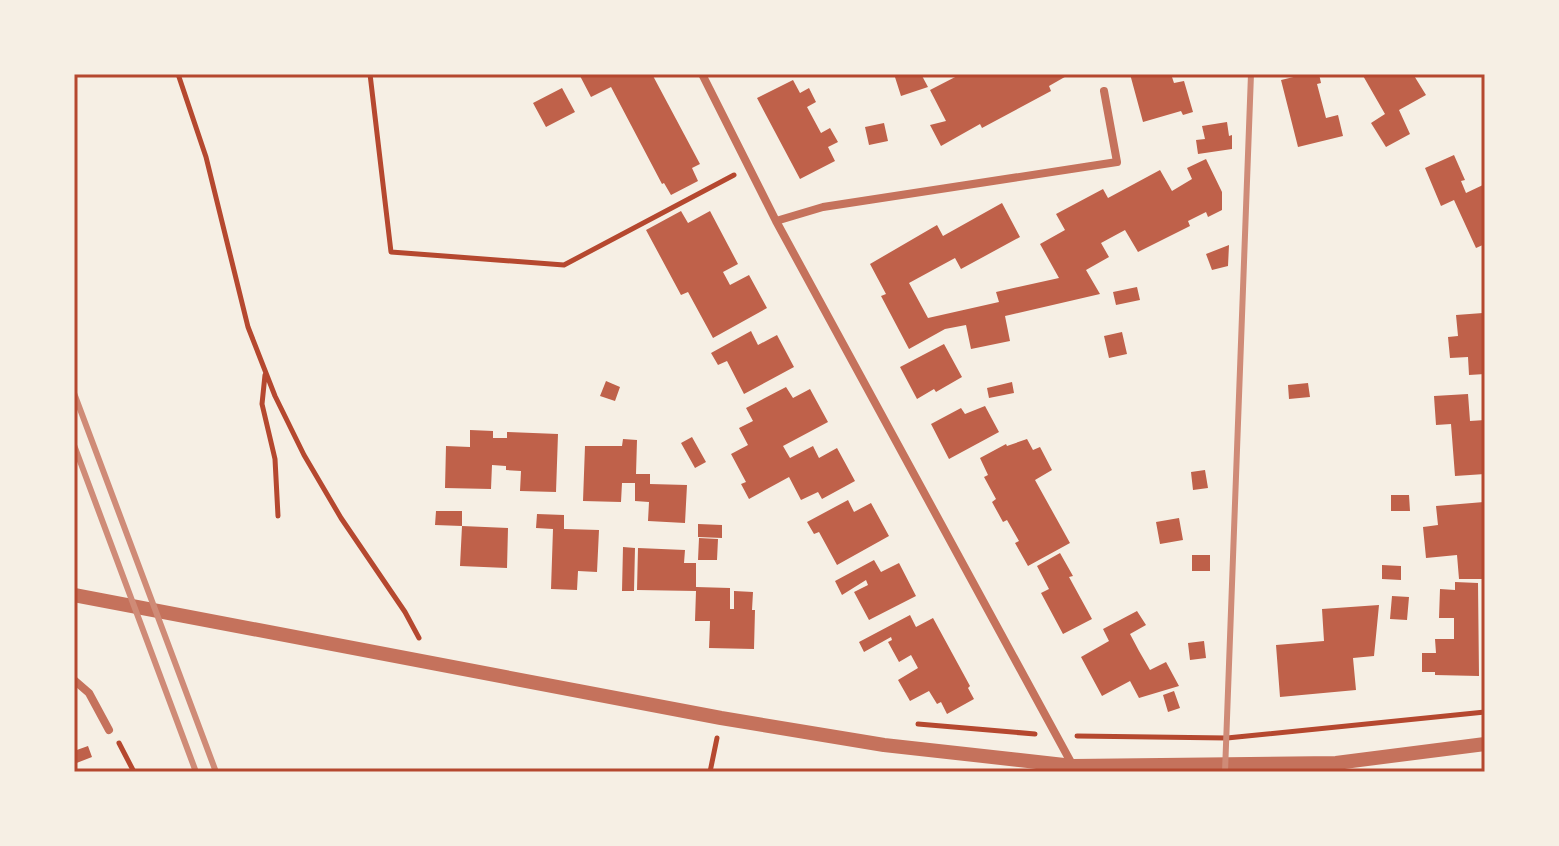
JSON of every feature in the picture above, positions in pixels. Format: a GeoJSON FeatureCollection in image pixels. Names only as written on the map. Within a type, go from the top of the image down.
{"type":"FeatureCollection","features":[{"type":"Feature","properties":{"kind":"street"},"geometry":{"type":"LineString","coordinates":[[702,74],[776,221],[1075,769]]}},
{"type":"Feature","properties":{"kind":"street"},"geometry":{"type":"LineString","coordinates":[[776,221],[823,207],[1117,162],[1104,91]]}},
{"type":"Feature","properties":{"kind":"street"},"geometry":{"type":"LineString","coordinates":[[74,595],[721,718],[884,745],[1075,769],[1336,763],[1485,744]]}},
{"type":"Feature","properties":{"kind":"street"},"geometry":{"type":"LineString","coordinates":[[74,680],[89,693],[109,730]]}},
{"type":"Feature","properties":{"kind":"path"},"geometry":{"type":"LineString","coordinates":[[178,74],[206,157],[248,327],[265,371],[304,455],[341,518],[405,612],[420,639],[427,662]]}},
{"type":"Feature","properties":{"kind":"path"},"geometry":{"type":"LineString","coordinates":[[370,74],[391,252],[564,265],[749,167]]}},
{"type":"Feature","properties":{"kind":"path"},"geometry":{"type":"LineString","coordinates":[[265,371],[262,404],[275,459],[278,516]]}},
{"type":"Feature","properties":{"kind":"path"},"geometry":{"type":"LineString","coordinates":[[1057,736],[1227,738],[1485,712]]}},
{"type":"Feature","properties":{"kind":"path"},"geometry":{"type":"LineString","coordinates":[[710,772],[721,718]]}},
{"type":"Feature","properties":{"kind":"path"},"geometry":{"type":"LineString","coordinates":[[109,730],[134,772]]}},
{"type":"Feature","properties":{"kind":"building"},"geometry":{"type":"Polygon","coordinates":[[[579,74],[652,74],[700,164],[692,168],[698,181],[671,195],[662,184],[611,87],[591,97],[579,74]]]}},
{"type":"Feature","properties":{"kind":"building"},"geometry":{"type":"Polygon","coordinates":[[[894,74],[921,74],[928,87],[901,96],[894,74]]]}},
{"type":"Feature","properties":{"kind":"building"},"geometry":{"type":"Polygon","coordinates":[[[961,74],[1070,74],[1049,86],[1051,91],[941,146],[930,125],[946,121],[930,90],[961,74]]]}},
{"type":"Feature","properties":{"kind":"building"},"geometry":{"type":"Polygon","coordinates":[[[1130,74],[1171,74],[1174,83],[1184,81],[1193,112],[1183,115],[1181,111],[1143,122],[1130,74]]]}},
{"type":"Feature","properties":{"kind":"building"},"geometry":{"type":"Polygon","coordinates":[[[1319,74],[1321,83],[1317,84],[1326,118],[1338,115],[1343,136],[1298,147],[1281,80],[1319,74]]]}},
{"type":"Feature","properties":{"kind":"building"},"geometry":{"type":"Polygon","coordinates":[[[1362,74],[1413,74],[1426,95],[1399,110],[1410,134],[1386,147],[1371,123],[1385,114],[1362,74]]]}},
{"type":"Feature","properties":{"kind":"building"},"geometry":{"type":"Polygon","coordinates":[[[793,80],[800,93],[809,88],[816,102],[807,107],[821,133],[830,128],[838,142],[828,147],[835,161],[800,179],[757,98],[793,80]]]}},
{"type":"Feature","properties":{"kind":"building"},"geometry":{"type":"Polygon","coordinates":[[[562,88],[575,112],[546,127],[533,103],[562,88]]]}},
{"type":"Feature","properties":{"kind":"building"},"geometry":{"type":"Polygon","coordinates":[[[1227,122],[1229,136],[1232,135],[1232,149],[1198,154],[1196,140],[1205,139],[1202,126],[1227,122]]]}},
{"type":"Feature","properties":{"kind":"building"},"geometry":{"type":"Polygon","coordinates":[[[884,123],[888,141],[869,145],[865,127],[884,123]]]}},
{"type":"Feature","properties":{"kind":"building"},"geometry":{"type":"Polygon","coordinates":[[[1454,155],[1465,180],[1461,181],[1466,193],[1485,184],[1485,244],[1476,248],[1454,200],[1441,206],[1425,168],[1454,155]]]}},
{"type":"Feature","properties":{"kind":"building"},"geometry":{"type":"Polygon","coordinates":[[[1206,159],[1222,192],[1222,210],[1208,217],[1206,212],[1188,221],[1190,226],[1138,252],[1125,230],[1101,243],[1109,257],[1086,270],[1100,294],[1005,316],[1010,341],[971,349],[966,325],[945,329],[909,349],[881,296],[886,294],[870,264],[937,225],[943,236],[1002,203],[1020,237],[961,269],[955,258],[909,283],[928,318],[999,302],[996,292],[1059,278],[1040,244],[1065,230],[1056,214],[1103,189],[1108,198],[1160,170],[1172,191],[1192,179],[1187,168],[1206,159]]]}},
{"type":"Feature","properties":{"kind":"building"},"geometry":{"type":"Polygon","coordinates":[[[681,211],[688,223],[710,211],[738,264],[723,272],[730,285],[749,275],[767,308],[713,338],[688,292],[681,295],[646,230],[681,211]]]}},
{"type":"Feature","properties":{"kind":"building"},"geometry":{"type":"Polygon","coordinates":[[[1229,245],[1228,266],[1212,270],[1206,254],[1229,245]]]}},
{"type":"Feature","properties":{"kind":"building"},"geometry":{"type":"Polygon","coordinates":[[[1137,287],[1140,300],[1116,305],[1113,292],[1137,287]]]}},
{"type":"Feature","properties":{"kind":"building"},"geometry":{"type":"Polygon","coordinates":[[[1483,313],[1485,374],[1469,375],[1468,357],[1450,358],[1448,337],[1458,336],[1456,315],[1483,313]]]}},
{"type":"Feature","properties":{"kind":"building"},"geometry":{"type":"Polygon","coordinates":[[[751,331],[758,345],[777,335],[794,367],[744,394],[727,361],[718,365],[711,353],[751,331]]]}},
{"type":"Feature","properties":{"kind":"building"},"geometry":{"type":"Polygon","coordinates":[[[1122,332],[1127,354],[1109,358],[1104,336],[1122,332]]]}},
{"type":"Feature","properties":{"kind":"building"},"geometry":{"type":"Polygon","coordinates":[[[944,344],[962,377],[917,399],[900,367],[944,344]]]}},
{"type":"Feature","properties":{"kind":"building"},"geometry":{"type":"Polygon","coordinates":[[[606,381],[620,387],[615,401],[600,396],[606,381]]]}},
{"type":"Feature","properties":{"kind":"building"},"geometry":{"type":"Polygon","coordinates":[[[1012,382],[1014,393],[989,398],[987,388],[1012,382]]]}},
{"type":"Feature","properties":{"kind":"building"},"geometry":{"type":"Polygon","coordinates":[[[1308,383],[1310,397],[1289,399],[1288,385],[1308,383]]]}},
{"type":"Feature","properties":{"kind":"building"},"geometry":{"type":"Polygon","coordinates":[[[786,387],[793,398],[810,389],[828,422],[783,446],[790,458],[813,446],[819,458],[837,448],[855,481],[822,499],[818,492],[801,500],[789,477],[749,499],[741,484],[746,482],[731,454],[748,445],[739,428],[753,421],[746,408],[786,387]]]}},
{"type":"Feature","properties":{"kind":"building"},"geometry":{"type":"Polygon","coordinates":[[[1468,394],[1470,421],[1485,420],[1485,474],[1455,476],[1451,424],[1436,425],[1434,396],[1468,394]]]}},
{"type":"Feature","properties":{"kind":"building"},"geometry":{"type":"Polygon","coordinates":[[[985,406],[999,432],[949,459],[931,424],[961,408],[965,414],[985,406]]]}},
{"type":"Feature","properties":{"kind":"building"},"geometry":{"type":"Polygon","coordinates":[[[470,430],[493,431],[493,438],[507,438],[507,432],[558,434],[556,492],[520,491],[521,471],[492,465],[491,489],[445,488],[446,446],[470,447],[470,430]]]}},
{"type":"Feature","properties":{"kind":"building"},"geometry":{"type":"Polygon","coordinates":[[[692,437],[706,462],[695,468],[681,443],[692,437]]]}},
{"type":"Feature","properties":{"kind":"building"},"geometry":{"type":"Polygon","coordinates":[[[623,439],[637,440],[636,474],[650,474],[650,484],[687,485],[685,523],[648,521],[649,502],[635,501],[635,483],[622,483],[621,502],[583,501],[585,446],[622,446],[623,439]]]}},
{"type":"Feature","properties":{"kind":"building"},"geometry":{"type":"Polygon","coordinates":[[[1027,439],[1033,450],[1040,447],[1052,470],[1035,480],[1070,543],[1028,566],[1015,543],[1019,541],[992,502],[996,499],[984,477],[988,475],[980,458],[1006,444],[1027,439]]]}},
{"type":"Feature","properties":{"kind":"building"},"geometry":{"type":"Polygon","coordinates":[[[1205,470],[1208,488],[1193,490],[1191,472],[1205,470]]]}},
{"type":"Feature","properties":{"kind":"building"},"geometry":{"type":"Polygon","coordinates":[[[1391,495],[1409,495],[1410,511],[1391,511],[1391,495]]]}},
{"type":"Feature","properties":{"kind":"building"},"geometry":{"type":"Polygon","coordinates":[[[848,500],[854,512],[871,503],[889,536],[837,565],[819,532],[814,534],[807,522],[848,500]]]}},
{"type":"Feature","properties":{"kind":"building"},"geometry":{"type":"Polygon","coordinates":[[[1484,502],[1485,579],[1459,579],[1457,555],[1426,558],[1423,527],[1438,525],[1436,506],[1484,502]]]}},
{"type":"Feature","properties":{"kind":"building"},"geometry":{"type":"Polygon","coordinates":[[[436,511],[462,511],[462,526],[435,525],[436,511]]]}},
{"type":"Feature","properties":{"kind":"building"},"geometry":{"type":"Polygon","coordinates":[[[537,514],[564,515],[564,529],[599,530],[597,572],[578,571],[577,590],[551,589],[553,529],[536,528],[537,514]]]}},
{"type":"Feature","properties":{"kind":"building"},"geometry":{"type":"Polygon","coordinates":[[[1179,518],[1183,540],[1160,544],[1156,522],[1179,518]]]}},
{"type":"Feature","properties":{"kind":"building"},"geometry":{"type":"Polygon","coordinates":[[[698,524],[722,525],[722,538],[698,537],[698,524]]]}},
{"type":"Feature","properties":{"kind":"building"},"geometry":{"type":"Polygon","coordinates":[[[462,526],[508,528],[507,568],[460,566],[462,526]]]}},
{"type":"Feature","properties":{"kind":"building"},"geometry":{"type":"Polygon","coordinates":[[[699,538],[718,539],[717,560],[698,560],[699,538]]]}},
{"type":"Feature","properties":{"kind":"building"},"geometry":{"type":"Polygon","coordinates":[[[623,547],[635,548],[634,591],[622,591],[623,547]]]}},
{"type":"Feature","properties":{"kind":"building"},"geometry":{"type":"Polygon","coordinates":[[[638,548],[685,550],[684,563],[696,563],[696,587],[730,588],[730,609],[734,609],[734,591],[753,592],[754,649],[709,648],[710,621],[695,621],[696,591],[637,590],[638,548]]]}},
{"type":"Feature","properties":{"kind":"building"},"geometry":{"type":"Polygon","coordinates":[[[1060,553],[1092,619],[1063,634],[1041,593],[1049,589],[1037,566],[1060,553]]]}},
{"type":"Feature","properties":{"kind":"building"},"geometry":{"type":"Polygon","coordinates":[[[1192,555],[1210,555],[1210,571],[1192,571],[1192,555]]]}},
{"type":"Feature","properties":{"kind":"building"},"geometry":{"type":"Polygon","coordinates":[[[874,560],[881,572],[899,563],[916,596],[869,620],[854,592],[868,585],[866,580],[842,595],[835,581],[874,560]]]}},
{"type":"Feature","properties":{"kind":"building"},"geometry":{"type":"Polygon","coordinates":[[[1382,565],[1401,566],[1401,580],[1382,579],[1382,565]]]}},
{"type":"Feature","properties":{"kind":"building"},"geometry":{"type":"Polygon","coordinates":[[[1455,582],[1478,583],[1479,676],[1422,672],[1422,653],[1436,653],[1435,639],[1454,639],[1454,618],[1439,618],[1440,589],[1455,590],[1455,582]]]}},
{"type":"Feature","properties":{"kind":"building"},"geometry":{"type":"Polygon","coordinates":[[[1392,596],[1409,597],[1407,620],[1390,619],[1392,596]]]}},
{"type":"Feature","properties":{"kind":"building"},"geometry":{"type":"Polygon","coordinates":[[[1379,605],[1374,656],[1353,658],[1356,690],[1280,697],[1276,645],[1324,641],[1322,609],[1379,605]]]}},
{"type":"Feature","properties":{"kind":"building"},"geometry":{"type":"Polygon","coordinates":[[[1137,611],[1146,625],[1130,634],[1139,651],[1150,670],[1166,662],[1179,686],[1139,698],[1130,681],[1102,696],[1081,657],[1109,641],[1103,629],[1137,611]]]}},
{"type":"Feature","properties":{"kind":"building"},"geometry":{"type":"Polygon","coordinates":[[[910,615],[916,627],[933,618],[970,686],[968,688],[974,699],[947,714],[941,702],[937,704],[929,691],[910,701],[898,680],[918,668],[911,655],[899,662],[888,642],[892,640],[891,637],[864,652],[859,642],[910,615]]]}},
{"type":"Feature","properties":{"kind":"building"},"geometry":{"type":"Polygon","coordinates":[[[1204,641],[1206,658],[1190,660],[1188,643],[1204,641]]]}},
{"type":"Feature","properties":{"kind":"building"},"geometry":{"type":"Polygon","coordinates":[[[1174,691],[1180,708],[1168,712],[1163,695],[1174,691]]]}},
{"type":"Feature","properties":{"kind":"building"},"geometry":{"type":"Polygon","coordinates":[[[88,746],[92,757],[74,764],[74,751],[88,746]]]}},
{"type":"Feature","properties":{"kind":"railway"},"geometry":{"type":"LineString","coordinates":[[1225,772],[1251,74]]}},
{"type":"Feature","properties":{"kind":"railway"},"geometry":{"type":"LineString","coordinates":[[74,393],[216,772]]}},
{"type":"Feature","properties":{"kind":"railway"},"geometry":{"type":"LineString","coordinates":[[74,445],[196,772]]}}]}
